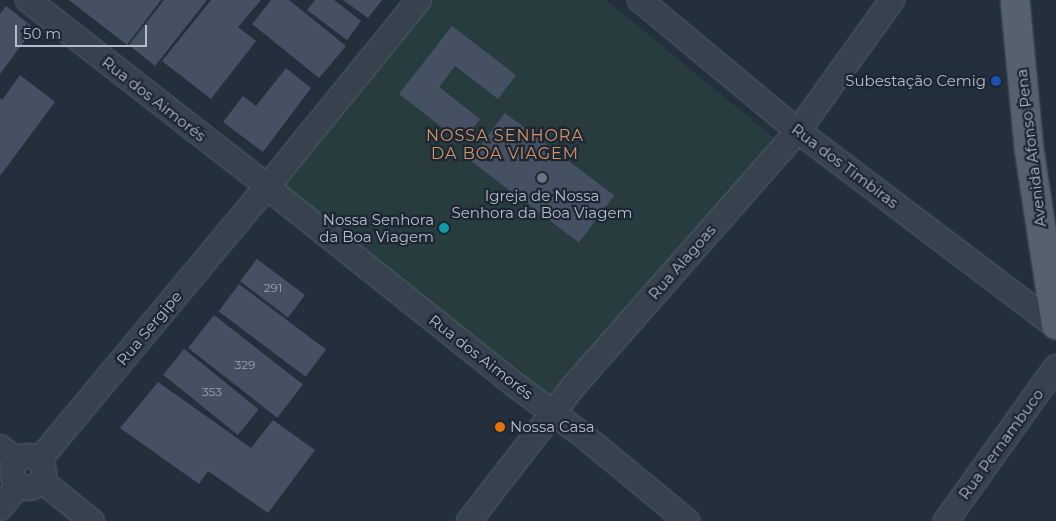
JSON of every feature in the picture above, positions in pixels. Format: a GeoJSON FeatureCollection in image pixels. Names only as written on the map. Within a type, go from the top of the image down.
{"type":"FeatureCollection","features":[{"type":"Feature","properties":{"kind":"main road","name":"Avenida Afonso Pena"},"geometry":{"type":"LineString","coordinates":[[1015,0],[1029,149],[1056,325]]}},
{"type":"Feature","properties":{"kind":"street","name":"Rua dos Aimorés"},"geometry":{"type":"LineString","coordinates":[[28,0],[584,436],[687,521]]}},
{"type":"Feature","properties":{"kind":"street","name":"Rua Sergipe"},"geometry":{"type":"LineString","coordinates":[[0,508],[23,467],[267,186],[419,0]]}},
{"type":"Feature","properties":{"kind":"street","name":"Rua dos Timbiras"},"geometry":{"type":"LineString","coordinates":[[640,0],[798,131],[1056,325]]}},
{"type":"Feature","properties":{"kind":"street","name":"Rua Alagoas"},"geometry":{"type":"LineString","coordinates":[[469,521],[552,412],[798,131],[892,0]]}},
{"type":"Feature","properties":{"kind":"street","name":"Rua Pernambuco"},"geometry":{"type":"LineString","coordinates":[[946,521],[1056,367]]}},
{"type":"Feature","properties":{"kind":"street"},"geometry":{"type":"LineString","coordinates":[[23,467],[92,521]]}},
{"type":"Feature","properties":{"kind":"green space"},"geometry":{"type":"Polygon","coordinates":[[[419,0],[606,0],[784,146],[565,406],[540,399],[279,187],[419,0]]]}},
{"type":"Feature","properties":{"kind":"building"},"geometry":{"type":"Polygon","coordinates":[[[69,0],[161,0],[127,45],[69,0]]]}},
{"type":"Feature","properties":{"kind":"building"},"geometry":{"type":"Polygon","coordinates":[[[164,0],[207,0],[155,66],[129,45],[164,0]]]}},
{"type":"Feature","properties":{"kind":"building"},"geometry":{"type":"Polygon","coordinates":[[[211,0],[261,0],[238,27],[256,41],[211,99],[162,61],[211,0]]]}},
{"type":"Feature","properties":{"kind":"building"},"geometry":{"type":"Polygon","coordinates":[[[271,0],[289,0],[346,46],[319,78],[252,24],[271,0]]]}},
{"type":"Feature","properties":{"kind":"building"},"geometry":{"type":"Polygon","coordinates":[[[315,0],[334,0],[361,21],[347,40],[307,10],[315,0]]]}},
{"type":"Feature","properties":{"kind":"building"},"geometry":{"type":"Polygon","coordinates":[[[343,0],[382,0],[368,18],[343,0]]]}},
{"type":"Feature","properties":{"kind":"building"},"geometry":{"type":"Polygon","coordinates":[[[6,6],[34,28],[0,74],[0,14],[6,6]]]}},
{"type":"Feature","properties":{"kind":"building"},"geometry":{"type":"Polygon","coordinates":[[[452,26],[516,75],[498,99],[455,66],[439,87],[480,119],[462,143],[399,94],[452,26]]]}},
{"type":"Feature","properties":{"kind":"building"},"geometry":{"type":"Polygon","coordinates":[[[286,68],[311,88],[263,152],[223,122],[243,96],[256,106],[286,68]]]}},
{"type":"Feature","properties":{"kind":"building"},"geometry":{"type":"Polygon","coordinates":[[[20,75],[55,102],[0,176],[0,98],[2,100],[20,75]]]}},
{"type":"Feature","properties":{"kind":"building","name":"Igreja de Nossa Senhora da Boa Viagem"},"geometry":{"type":"Polygon","coordinates":[[[505,113],[614,195],[579,243],[469,160],[505,113]]]}},
{"type":"Feature","properties":{"kind":"building"},"geometry":{"type":"Polygon","coordinates":[[[257,259],[305,295],[288,317],[240,281],[257,259]]]}},
{"type":"Feature","properties":{"kind":"building"},"geometry":{"type":"Polygon","coordinates":[[[239,284],[326,350],[306,377],[219,311],[239,284]]]}},
{"type":"Feature","properties":{"kind":"building"},"geometry":{"type":"Polygon","coordinates":[[[214,315],[303,385],[277,418],[188,348],[214,315]]]}},
{"type":"Feature","properties":{"kind":"building"},"geometry":{"type":"Polygon","coordinates":[[[184,349],[259,409],[238,435],[163,375],[184,349]]]}},
{"type":"Feature","properties":{"kind":"building"},"geometry":{"type":"Polygon","coordinates":[[[158,382],[251,448],[273,420],[315,450],[268,513],[208,471],[199,484],[120,428],[158,382]]]}},
{"type":"Feature","properties":{"kind":"place","name":"Subestação Cemig"},"geometry":{"type":"Point","coordinates":[996,81]}},
{"type":"Feature","properties":{"kind":"place","name":"Igreja de Nossa Senhora da Boa Viagem"},"geometry":{"type":"Point","coordinates":[542,178]}},
{"type":"Feature","properties":{"kind":"place","name":"Nossa Senhora da Boa Viagem"},"geometry":{"type":"Point","coordinates":[444,228]}},
{"type":"Feature","properties":{"kind":"place","name":"Nossa Casa"},"geometry":{"type":"Point","coordinates":[500,427]}},
{"type":"Feature","properties":{"kind":"district","name":"NOSSA SENHORA DA BOA VIAGEM"},"geometry":{"type":"Point","coordinates":[505,145]}}]}
